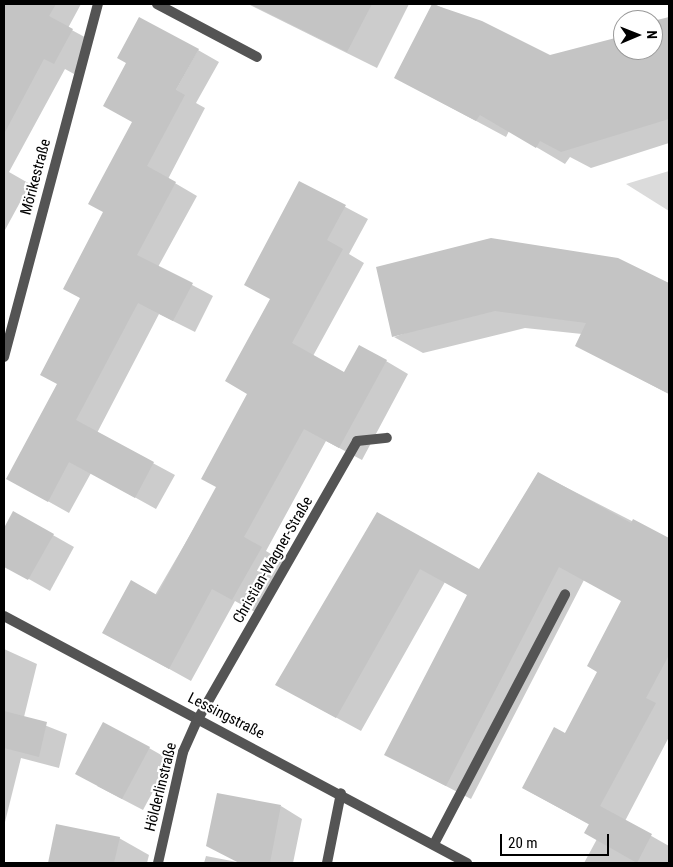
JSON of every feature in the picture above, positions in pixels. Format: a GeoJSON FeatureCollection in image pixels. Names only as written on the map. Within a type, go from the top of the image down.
{"type":"FeatureCollection","features":[{"type":"Feature","properties":{"kind":"street","name":"Mörikestraße"},"geometry":{"type":"LineString","coordinates":[[4,357],[98,4]]}},
{"type":"Feature","properties":{"kind":"street"},"geometry":{"type":"LineString","coordinates":[[157,4],[257,57]]}},
{"type":"Feature","properties":{"kind":"street","name":"Christian-Wagner-Straße"},"geometry":{"type":"LineString","coordinates":[[198,718],[357,441],[387,438]]}},
{"type":"Feature","properties":{"kind":"street"},"geometry":{"type":"LineString","coordinates":[[434,844],[565,594]]}},
{"type":"Feature","properties":{"kind":"street","name":"Lessingstraße"},"geometry":{"type":"LineString","coordinates":[[4,616],[467,863]]}},
{"type":"Feature","properties":{"kind":"street","name":"Hölderlinstraße"},"geometry":{"type":"LineString","coordinates":[[158,863],[183,752],[198,718]]}},
{"type":"Feature","properties":{"kind":"street"},"geometry":{"type":"LineString","coordinates":[[327,863],[340,794]]}},
{"type":"Feature","properties":{"kind":"shaded area"},"geometry":{"type":"Polygon","coordinates":[[[669,171],[669,211],[626,184],[669,171]]]}},
{"type":"Feature","properties":{"kind":"building"},"geometry":{"type":"Polygon","coordinates":[[[4,4],[56,4],[49,16],[73,29],[54,64],[44,59],[4,134],[4,4]]]}},
{"type":"Feature","properties":{"kind":"building"},"geometry":{"type":"Polygon","coordinates":[[[250,4],[372,4],[347,52],[250,4]]]}},
{"type":"Feature","properties":{"kind":"building"},"geometry":{"type":"Polygon","coordinates":[[[432,4],[482,21],[550,55],[613,39],[613,60],[663,60],[663,18],[669,17],[669,119],[561,152],[540,141],[536,148],[480,115],[476,121],[394,78],[432,4]]]}},
{"type":"Feature","properties":{"kind":"building"},"geometry":{"type":"Polygon","coordinates":[[[139,17],[199,49],[176,90],[185,95],[147,166],[176,182],[137,255],[193,283],[173,321],[138,303],[76,420],[154,462],[135,498],[69,462],[48,502],[6,479],[57,384],[40,375],[80,298],[63,289],[103,212],[88,204],[132,122],[103,106],[126,63],[117,58],[139,17]]]}},
{"type":"Feature","properties":{"kind":"building"},"geometry":{"type":"Polygon","coordinates":[[[299,181],[346,205],[327,240],[343,249],[292,343],[344,372],[359,345],[387,360],[339,448],[304,429],[244,537],[262,547],[232,600],[212,589],[169,669],[102,633],[131,580],[157,595],[216,487],[201,479],[247,394],[225,381],[270,299],[244,285],[299,181]]]}},
{"type":"Feature","properties":{"kind":"building"},"geometry":{"type":"Polygon","coordinates":[[[491,238],[618,258],[669,283],[669,394],[575,346],[586,323],[495,311],[392,337],[376,267],[491,238]]]}},
{"type":"Feature","properties":{"kind":"building"},"geometry":{"type":"Polygon","coordinates":[[[538,472],[631,523],[633,519],[669,538],[669,655],[646,698],[656,703],[600,806],[652,834],[637,863],[584,833],[589,824],[522,788],[554,727],[565,733],[597,672],[587,666],[621,601],[559,567],[446,786],[384,755],[467,595],[420,569],[336,718],[275,685],[377,512],[479,569],[538,472]]]}},
{"type":"Feature","properties":{"kind":"building"},"geometry":{"type":"Polygon","coordinates":[[[13,511],[54,534],[28,580],[4,567],[4,528],[13,511]]]}},
{"type":"Feature","properties":{"kind":"building"},"geometry":{"type":"Polygon","coordinates":[[[4,711],[47,722],[39,757],[4,748],[4,711]]]}},
{"type":"Feature","properties":{"kind":"building"},"geometry":{"type":"Polygon","coordinates":[[[103,722],[150,747],[122,799],[75,774],[103,722]]]}},
{"type":"Feature","properties":{"kind":"building"},"geometry":{"type":"Polygon","coordinates":[[[217,793],[281,805],[270,863],[239,863],[206,846],[217,793]]]}},
{"type":"Feature","properties":{"kind":"building"},"geometry":{"type":"Polygon","coordinates":[[[56,824],[120,837],[114,863],[48,863],[56,824]]]}}]}
